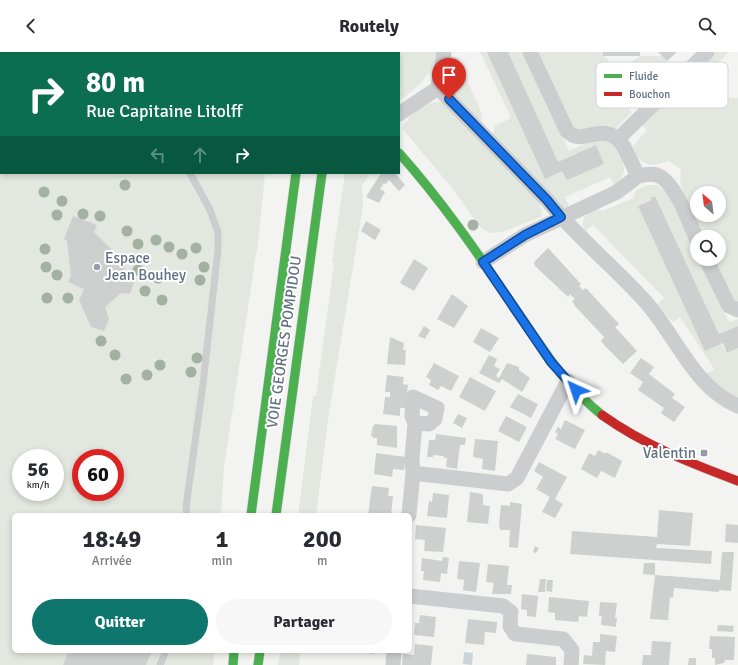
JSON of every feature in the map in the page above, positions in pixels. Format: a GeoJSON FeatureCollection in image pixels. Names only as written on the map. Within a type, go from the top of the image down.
{"type":"FeatureCollection","features":[{"type":"Feature","properties":{"kind":"main road"},"geometry":{"type":"LineString","coordinates":[[400,154],[435,195],[551,362],[585,399],[604,416],[640,439],[692,463],[738,481]]}},
{"type":"Feature","properties":{"kind":"main road","name":"VOIE GEORGES POMPIDOU"},"geometry":{"type":"LineString","coordinates":[[251,513],[296,174]]}},
{"type":"Feature","properties":{"kind":"main road","name":"VOIE GEORGES POMPIDOU"},"geometry":{"type":"LineString","coordinates":[[276,513],[322,174]]}},
{"type":"Feature","properties":{"kind":"main road"},"geometry":{"type":"LineString","coordinates":[[233,665],[234,653]]}},
{"type":"Feature","properties":{"kind":"main road"},"geometry":{"type":"LineString","coordinates":[[258,665],[260,653]]}},
{"type":"Feature","properties":{"kind":"street"},"geometry":{"type":"LineString","coordinates":[[400,113],[438,88],[444,52]]}},
{"type":"Feature","properties":{"kind":"street"},"geometry":{"type":"LineString","coordinates":[[530,52],[567,131],[570,134],[583,137],[604,132],[611,134],[624,146],[638,176]]}},
{"type":"Feature","properties":{"kind":"street"},"geometry":{"type":"LineString","coordinates":[[697,62],[707,52]]}},
{"type":"Feature","properties":{"kind":"street"},"geometry":{"type":"LineString","coordinates":[[438,88],[547,200],[561,217],[644,300],[664,325],[686,359],[702,379],[713,390],[738,406]]}},
{"type":"Feature","properties":{"kind":"street"},"geometry":{"type":"LineString","coordinates":[[618,139],[650,108]]}},
{"type":"Feature","properties":{"kind":"street"},"geometry":{"type":"LineString","coordinates":[[483,262],[525,235],[561,217],[618,192],[638,176],[650,174],[657,175],[666,180],[672,188],[692,230]]}},
{"type":"Feature","properties":{"kind":"street"},"geometry":{"type":"LineString","coordinates":[[709,266],[729,306],[738,310]]}},
{"type":"Feature","properties":{"kind":"street"},"geometry":{"type":"LineString","coordinates":[[413,474],[508,484],[517,478],[523,468],[568,381]]}},
{"type":"Feature","properties":{"kind":"street"},"geometry":{"type":"LineString","coordinates":[[409,513],[413,474],[412,459],[416,423]]}},
{"type":"Feature","properties":{"kind":"street"},"geometry":{"type":"LineString","coordinates":[[412,596],[503,606],[511,612],[510,626],[515,634],[563,639],[572,650],[571,665]]}},
{"type":"Feature","properties":{"kind":"street"},"geometry":{"type":"LineString","coordinates":[[393,665],[394,653]]}},
{"type":"Feature","properties":{"kind":"lane"},"geometry":{"type":"LineString","coordinates":[[187,513],[186,507],[203,384],[218,244],[218,232],[210,210],[191,174]]}},
{"type":"Feature","properties":{"kind":"lane"},"geometry":{"type":"LineString","coordinates":[[160,665],[165,653]]}},
{"type":"Feature","properties":{"kind":"shaded area"},"geometry":{"type":"Polygon","coordinates":[[[400,52],[437,52],[432,66],[423,80],[400,99],[400,52]]]}},
{"type":"Feature","properties":{"kind":"shaded area"},"geometry":{"type":"Polygon","coordinates":[[[480,52],[522,52],[569,151],[598,138],[615,144],[624,166],[624,171],[619,181],[614,186],[610,177],[565,197],[569,207],[564,208],[560,206],[495,139],[493,132],[495,126],[511,118],[480,52]]]}},
{"type":"Feature","properties":{"kind":"shaded area"},"geometry":{"type":"Polygon","coordinates":[[[535,52],[603,52],[603,56],[610,62],[596,62],[596,108],[627,108],[632,112],[614,130],[581,131],[571,128],[535,52]]]}},
{"type":"Feature","properties":{"kind":"shaded area"},"geometry":{"type":"Polygon","coordinates":[[[715,52],[729,52],[719,62],[705,62],[715,52]]]}},
{"type":"Feature","properties":{"kind":"shaded area"},"geometry":{"type":"Polygon","coordinates":[[[640,56],[662,56],[667,61],[666,62],[632,62],[640,56]]]}},
{"type":"Feature","properties":{"kind":"shaded area"},"geometry":{"type":"Polygon","coordinates":[[[451,58],[457,58],[482,114],[480,121],[458,100],[451,88],[451,58]]]}},
{"type":"Feature","properties":{"kind":"shaded area"},"geometry":{"type":"Polygon","coordinates":[[[728,97],[738,98],[738,304],[736,303],[716,266],[726,266],[726,230],[699,230],[696,222],[726,222],[726,186],[690,186],[690,208],[680,182],[681,170],[669,161],[651,165],[647,164],[639,159],[631,148],[647,130],[641,124],[657,108],[728,108],[728,97]]]}},
{"type":"Feature","properties":{"kind":"shaded area"},"geometry":{"type":"Polygon","coordinates":[[[436,102],[443,102],[543,203],[540,205],[542,214],[540,217],[502,232],[491,233],[480,227],[451,187],[402,128],[416,111],[436,102]]]}},
{"type":"Feature","properties":{"kind":"shaded area"},"geometry":{"type":"Polygon","coordinates":[[[0,174],[265,174],[259,235],[224,467],[221,513],[12,513],[12,653],[215,653],[213,665],[0,665],[0,174]]]}},
{"type":"Feature","properties":{"kind":"shaded area"},"geometry":{"type":"Polygon","coordinates":[[[345,174],[369,174],[362,186],[363,206],[329,413],[316,513],[298,513],[313,396],[316,396],[334,263],[332,262],[345,174]]]}},
{"type":"Feature","properties":{"kind":"shaded area"},"geometry":{"type":"Polygon","coordinates":[[[648,185],[655,185],[666,191],[690,241],[690,266],[702,266],[729,322],[738,319],[738,326],[719,334],[655,196],[650,198],[651,200],[639,205],[727,353],[738,348],[738,398],[723,390],[706,374],[714,369],[680,317],[673,322],[657,305],[664,298],[593,225],[586,231],[584,227],[583,220],[590,213],[596,209],[603,211],[633,198],[636,190],[648,185]]]}},
{"type":"Feature","properties":{"kind":"shaded area"},"geometry":{"type":"Polygon","coordinates":[[[464,652],[473,653],[472,665],[463,664],[464,652]]]}},
{"type":"Feature","properties":{"kind":"shaded area"},"geometry":{"type":"Polygon","coordinates":[[[280,653],[300,653],[299,665],[278,665],[280,653]]]}},
{"type":"Feature","properties":{"kind":"building"},"geometry":{"type":"Polygon","coordinates":[[[487,52],[508,52],[558,162],[596,145],[604,164],[567,180],[562,171],[545,179],[487,52]]]}},
{"type":"Feature","properties":{"kind":"building"},"geometry":{"type":"Polygon","coordinates":[[[603,52],[640,52],[640,56],[603,56],[603,52]]]}},
{"type":"Feature","properties":{"kind":"building"},"geometry":{"type":"Polygon","coordinates":[[[658,52],[677,52],[667,61],[658,52]]]}},
{"type":"Feature","properties":{"kind":"building"},"geometry":{"type":"Polygon","coordinates":[[[380,174],[396,174],[405,185],[399,191],[389,180],[386,184],[384,183],[380,189],[385,192],[379,203],[366,197],[380,174]]]}},
{"type":"Feature","properties":{"kind":"building"},"geometry":{"type":"Polygon","coordinates":[[[655,196],[719,334],[738,326],[738,348],[727,353],[723,343],[705,351],[638,206],[651,200],[650,198],[655,196]]]}},
{"type":"Feature","properties":{"kind":"building","name":"Espace Jean Bouhey"},"geometry":{"type":"Polygon","coordinates":[[[73,216],[97,225],[94,232],[117,255],[128,259],[122,276],[135,280],[130,294],[121,293],[105,307],[109,319],[104,331],[91,327],[79,300],[84,289],[68,282],[71,276],[67,241],[64,239],[73,216]]]}},
{"type":"Feature","properties":{"kind":"building"},"geometry":{"type":"Polygon","coordinates":[[[366,221],[381,230],[375,240],[361,231],[366,221]]]}},
{"type":"Feature","properties":{"kind":"building"},"geometry":{"type":"Polygon","coordinates":[[[548,248],[581,284],[579,286],[583,290],[586,288],[619,324],[615,327],[637,351],[623,364],[601,341],[604,337],[575,306],[572,301],[575,299],[570,294],[568,297],[535,266],[534,262],[548,248]]]}},
{"type":"Feature","properties":{"kind":"building"},"geometry":{"type":"Polygon","coordinates":[[[414,259],[428,268],[414,291],[400,283],[414,259]]]}},
{"type":"Feature","properties":{"kind":"building"},"geometry":{"type":"Polygon","coordinates":[[[452,294],[468,306],[454,328],[437,319],[452,294]]]}},
{"type":"Feature","properties":{"kind":"building"},"geometry":{"type":"Polygon","coordinates":[[[424,326],[430,330],[425,339],[418,336],[424,326]]]}},
{"type":"Feature","properties":{"kind":"building"},"geometry":{"type":"Polygon","coordinates":[[[481,328],[499,338],[490,352],[473,342],[481,328]]]}},
{"type":"Feature","properties":{"kind":"building"},"geometry":{"type":"Polygon","coordinates":[[[390,337],[404,343],[403,350],[406,350],[405,365],[387,364],[390,337]]]}},
{"type":"Feature","properties":{"kind":"building"},"geometry":{"type":"Polygon","coordinates":[[[489,355],[497,359],[494,366],[500,369],[496,376],[499,378],[507,363],[519,367],[519,370],[530,378],[522,392],[502,379],[499,383],[479,373],[489,355]]]}},
{"type":"Feature","properties":{"kind":"building"},"geometry":{"type":"Polygon","coordinates":[[[641,358],[654,367],[649,374],[675,394],[672,398],[685,407],[674,422],[661,413],[664,408],[638,390],[643,382],[630,373],[641,358]]]}},
{"type":"Feature","properties":{"kind":"building"},"geometry":{"type":"Polygon","coordinates":[[[434,363],[459,376],[451,391],[441,386],[438,390],[429,385],[431,380],[426,377],[434,363]]]}},
{"type":"Feature","properties":{"kind":"building"},"geometry":{"type":"Polygon","coordinates":[[[387,375],[404,377],[403,384],[408,385],[405,408],[400,408],[400,416],[383,414],[385,397],[390,397],[390,392],[385,392],[387,375]]]}},
{"type":"Feature","properties":{"kind":"building"},"geometry":{"type":"Polygon","coordinates":[[[470,377],[496,391],[485,411],[459,397],[470,377]]]}},
{"type":"Feature","properties":{"kind":"building"},"geometry":{"type":"Polygon","coordinates":[[[518,394],[538,404],[531,418],[510,407],[518,394]]]}},
{"type":"Feature","properties":{"kind":"building"},"geometry":{"type":"Polygon","coordinates":[[[458,414],[467,418],[462,428],[453,423],[458,414]]]}},
{"type":"Feature","properties":{"kind":"building"},"geometry":{"type":"Polygon","coordinates":[[[506,416],[527,427],[519,442],[498,431],[506,416]]]}},
{"type":"Feature","properties":{"kind":"building"},"geometry":{"type":"Polygon","coordinates":[[[565,420],[585,430],[575,449],[555,439],[558,434],[555,432],[558,427],[561,429],[565,420]]]}},
{"type":"Feature","properties":{"kind":"building"},"geometry":{"type":"Polygon","coordinates":[[[375,424],[397,426],[397,448],[377,445],[377,438],[373,438],[371,435],[375,424]]]}},
{"type":"Feature","properties":{"kind":"building"},"geometry":{"type":"Polygon","coordinates":[[[436,434],[466,438],[465,445],[460,445],[457,469],[446,467],[447,458],[444,458],[444,456],[433,455],[433,457],[427,457],[429,440],[435,440],[436,434]]]}},
{"type":"Feature","properties":{"kind":"building"},"geometry":{"type":"Polygon","coordinates":[[[475,439],[498,441],[495,471],[482,469],[483,459],[473,457],[475,439]]]}},
{"type":"Feature","properties":{"kind":"building"},"geometry":{"type":"Polygon","coordinates":[[[598,450],[606,454],[606,452],[622,461],[615,478],[601,471],[597,478],[581,469],[589,453],[595,456],[598,450]]]}},
{"type":"Feature","properties":{"kind":"building"},"geometry":{"type":"Polygon","coordinates":[[[376,453],[406,457],[404,470],[393,469],[392,477],[374,474],[376,453]]]}},
{"type":"Feature","properties":{"kind":"building"},"geometry":{"type":"Polygon","coordinates":[[[539,462],[567,477],[555,499],[563,504],[555,518],[542,512],[550,497],[536,489],[543,477],[534,471],[539,462]]]}},
{"type":"Feature","properties":{"kind":"building"},"geometry":{"type":"Polygon","coordinates":[[[372,486],[389,488],[388,496],[393,496],[391,513],[368,513],[372,486]]]}},
{"type":"Feature","properties":{"kind":"building"},"geometry":{"type":"Polygon","coordinates":[[[470,492],[483,494],[483,505],[490,506],[488,524],[467,522],[470,492]]]}},
{"type":"Feature","properties":{"kind":"building"},"geometry":{"type":"Polygon","coordinates":[[[433,493],[449,495],[447,518],[427,516],[429,501],[432,502],[433,493]]]}},
{"type":"Feature","properties":{"kind":"building"},"geometry":{"type":"Polygon","coordinates":[[[510,502],[522,504],[518,548],[509,547],[510,530],[500,530],[499,525],[501,505],[510,506],[510,502]]]}},
{"type":"Feature","properties":{"kind":"building"},"geometry":{"type":"Polygon","coordinates":[[[659,510],[693,513],[690,546],[657,544],[656,548],[712,551],[711,564],[570,554],[572,531],[657,537],[659,510]]]}},
{"type":"Feature","properties":{"kind":"building"},"geometry":{"type":"Polygon","coordinates":[[[726,524],[738,525],[738,543],[725,542],[726,524]]]}},
{"type":"Feature","properties":{"kind":"building"},"geometry":{"type":"Polygon","coordinates":[[[416,525],[446,528],[443,552],[424,551],[425,540],[415,539],[416,525]]]}},
{"type":"Feature","properties":{"kind":"building"},"geometry":{"type":"Polygon","coordinates":[[[535,546],[539,548],[536,553],[533,552],[535,546]]]}},
{"type":"Feature","properties":{"kind":"building"},"geometry":{"type":"Polygon","coordinates":[[[722,552],[734,552],[731,591],[719,590],[719,592],[674,588],[673,598],[670,597],[668,620],[650,619],[655,575],[720,580],[722,552]]]}},
{"type":"Feature","properties":{"kind":"building"},"geometry":{"type":"Polygon","coordinates":[[[443,557],[449,558],[447,574],[441,573],[440,582],[423,580],[424,571],[421,571],[422,558],[442,561],[443,557]]]}},
{"type":"Feature","properties":{"kind":"building"},"geometry":{"type":"Polygon","coordinates":[[[459,561],[480,563],[476,592],[463,590],[464,580],[457,579],[459,561]]]}},
{"type":"Feature","properties":{"kind":"building"},"geometry":{"type":"Polygon","coordinates":[[[644,563],[655,563],[655,575],[643,574],[644,563]]]}},
{"type":"Feature","properties":{"kind":"building"},"geometry":{"type":"Polygon","coordinates":[[[488,564],[509,566],[507,585],[512,585],[511,594],[492,594],[494,583],[486,582],[488,564]]]}},
{"type":"Feature","properties":{"kind":"building"},"geometry":{"type":"Polygon","coordinates":[[[540,579],[546,579],[545,592],[538,592],[540,579]]]}},
{"type":"Feature","properties":{"kind":"building"},"geometry":{"type":"Polygon","coordinates":[[[547,580],[553,580],[552,592],[546,591],[547,580]]]}},
{"type":"Feature","properties":{"kind":"building"},"geometry":{"type":"Polygon","coordinates":[[[522,594],[538,596],[536,617],[527,616],[527,610],[521,609],[522,594]]]}},
{"type":"Feature","properties":{"kind":"building"},"geometry":{"type":"Polygon","coordinates":[[[549,597],[589,601],[587,617],[579,616],[578,622],[555,620],[555,613],[548,612],[549,597]]]}},
{"type":"Feature","properties":{"kind":"building"},"geometry":{"type":"Polygon","coordinates":[[[600,602],[617,603],[615,618],[617,618],[616,627],[601,625],[602,616],[599,616],[600,602]]]}},
{"type":"Feature","properties":{"kind":"building"},"geometry":{"type":"Polygon","coordinates":[[[420,615],[436,617],[434,637],[414,635],[415,623],[419,623],[420,615]]]}},
{"type":"Feature","properties":{"kind":"building"},"geometry":{"type":"Polygon","coordinates":[[[468,619],[497,622],[496,633],[485,632],[484,645],[465,643],[468,619]]]}},
{"type":"Feature","properties":{"kind":"building"},"geometry":{"type":"Polygon","coordinates":[[[718,625],[734,626],[733,632],[717,631],[718,625]]]}},
{"type":"Feature","properties":{"kind":"building"},"geometry":{"type":"Polygon","coordinates":[[[600,634],[617,636],[615,652],[606,651],[605,665],[583,664],[584,655],[592,656],[593,642],[600,642],[600,634]]]}},
{"type":"Feature","properties":{"kind":"building"},"geometry":{"type":"Polygon","coordinates":[[[710,636],[735,637],[734,660],[725,660],[724,663],[715,665],[715,658],[712,658],[712,649],[709,649],[710,636]]]}},
{"type":"Feature","properties":{"kind":"building"},"geometry":{"type":"Polygon","coordinates":[[[652,641],[671,642],[669,665],[642,665],[643,655],[651,655],[652,641]]]}},
{"type":"Feature","properties":{"kind":"building"},"geometry":{"type":"Polygon","coordinates":[[[415,644],[433,646],[431,665],[402,665],[403,654],[414,655],[415,644]]]}},
{"type":"Feature","properties":{"kind":"building"},"geometry":{"type":"Polygon","coordinates":[[[68,653],[151,653],[146,665],[63,665],[68,653]]]}},
{"type":"Feature","properties":{"kind":"building"},"geometry":{"type":"Polygon","coordinates":[[[527,654],[556,657],[556,665],[526,665],[527,654]]]}},
{"type":"Feature","properties":{"kind":"building"},"geometry":{"type":"Polygon","coordinates":[[[689,658],[696,658],[696,665],[688,665],[689,658]]]}},
{"type":"Feature","properties":{"kind":"traffic: fast"},"geometry":{"type":"LineString","coordinates":[[400,154],[458,227],[553,363],[588,403],[602,415]]}},
{"type":"Feature","properties":{"kind":"traffic: fast"},"geometry":{"type":"LineString","coordinates":[[251,513],[296,174]]}},
{"type":"Feature","properties":{"kind":"traffic: fast"},"geometry":{"type":"LineString","coordinates":[[276,513],[322,174]]}},
{"type":"Feature","properties":{"kind":"traffic: fast"},"geometry":{"type":"LineString","coordinates":[[233,665],[234,653]]}},
{"type":"Feature","properties":{"kind":"traffic: fast"},"geometry":{"type":"LineString","coordinates":[[258,665],[260,653]]}},
{"type":"Feature","properties":{"kind":"traffic: jam"},"geometry":{"type":"LineString","coordinates":[[602,415],[618,426],[651,444],[685,460],[738,481]]}},
{"type":"Feature","properties":{"kind":"place","name":"Espace Jean Bouhey"},"geometry":{"type":"Point","coordinates":[97,267]}},
{"type":"Feature","properties":{"kind":"place","name":"Valentin"},"geometry":{"type":"Point","coordinates":[704,453]}},
{"type":"Feature","properties":{"kind":"route"},"geometry":{"type":"LineString","coordinates":[[449,99],[547,200],[561,217],[525,235],[483,262],[551,362],[576,390]]}}]}
